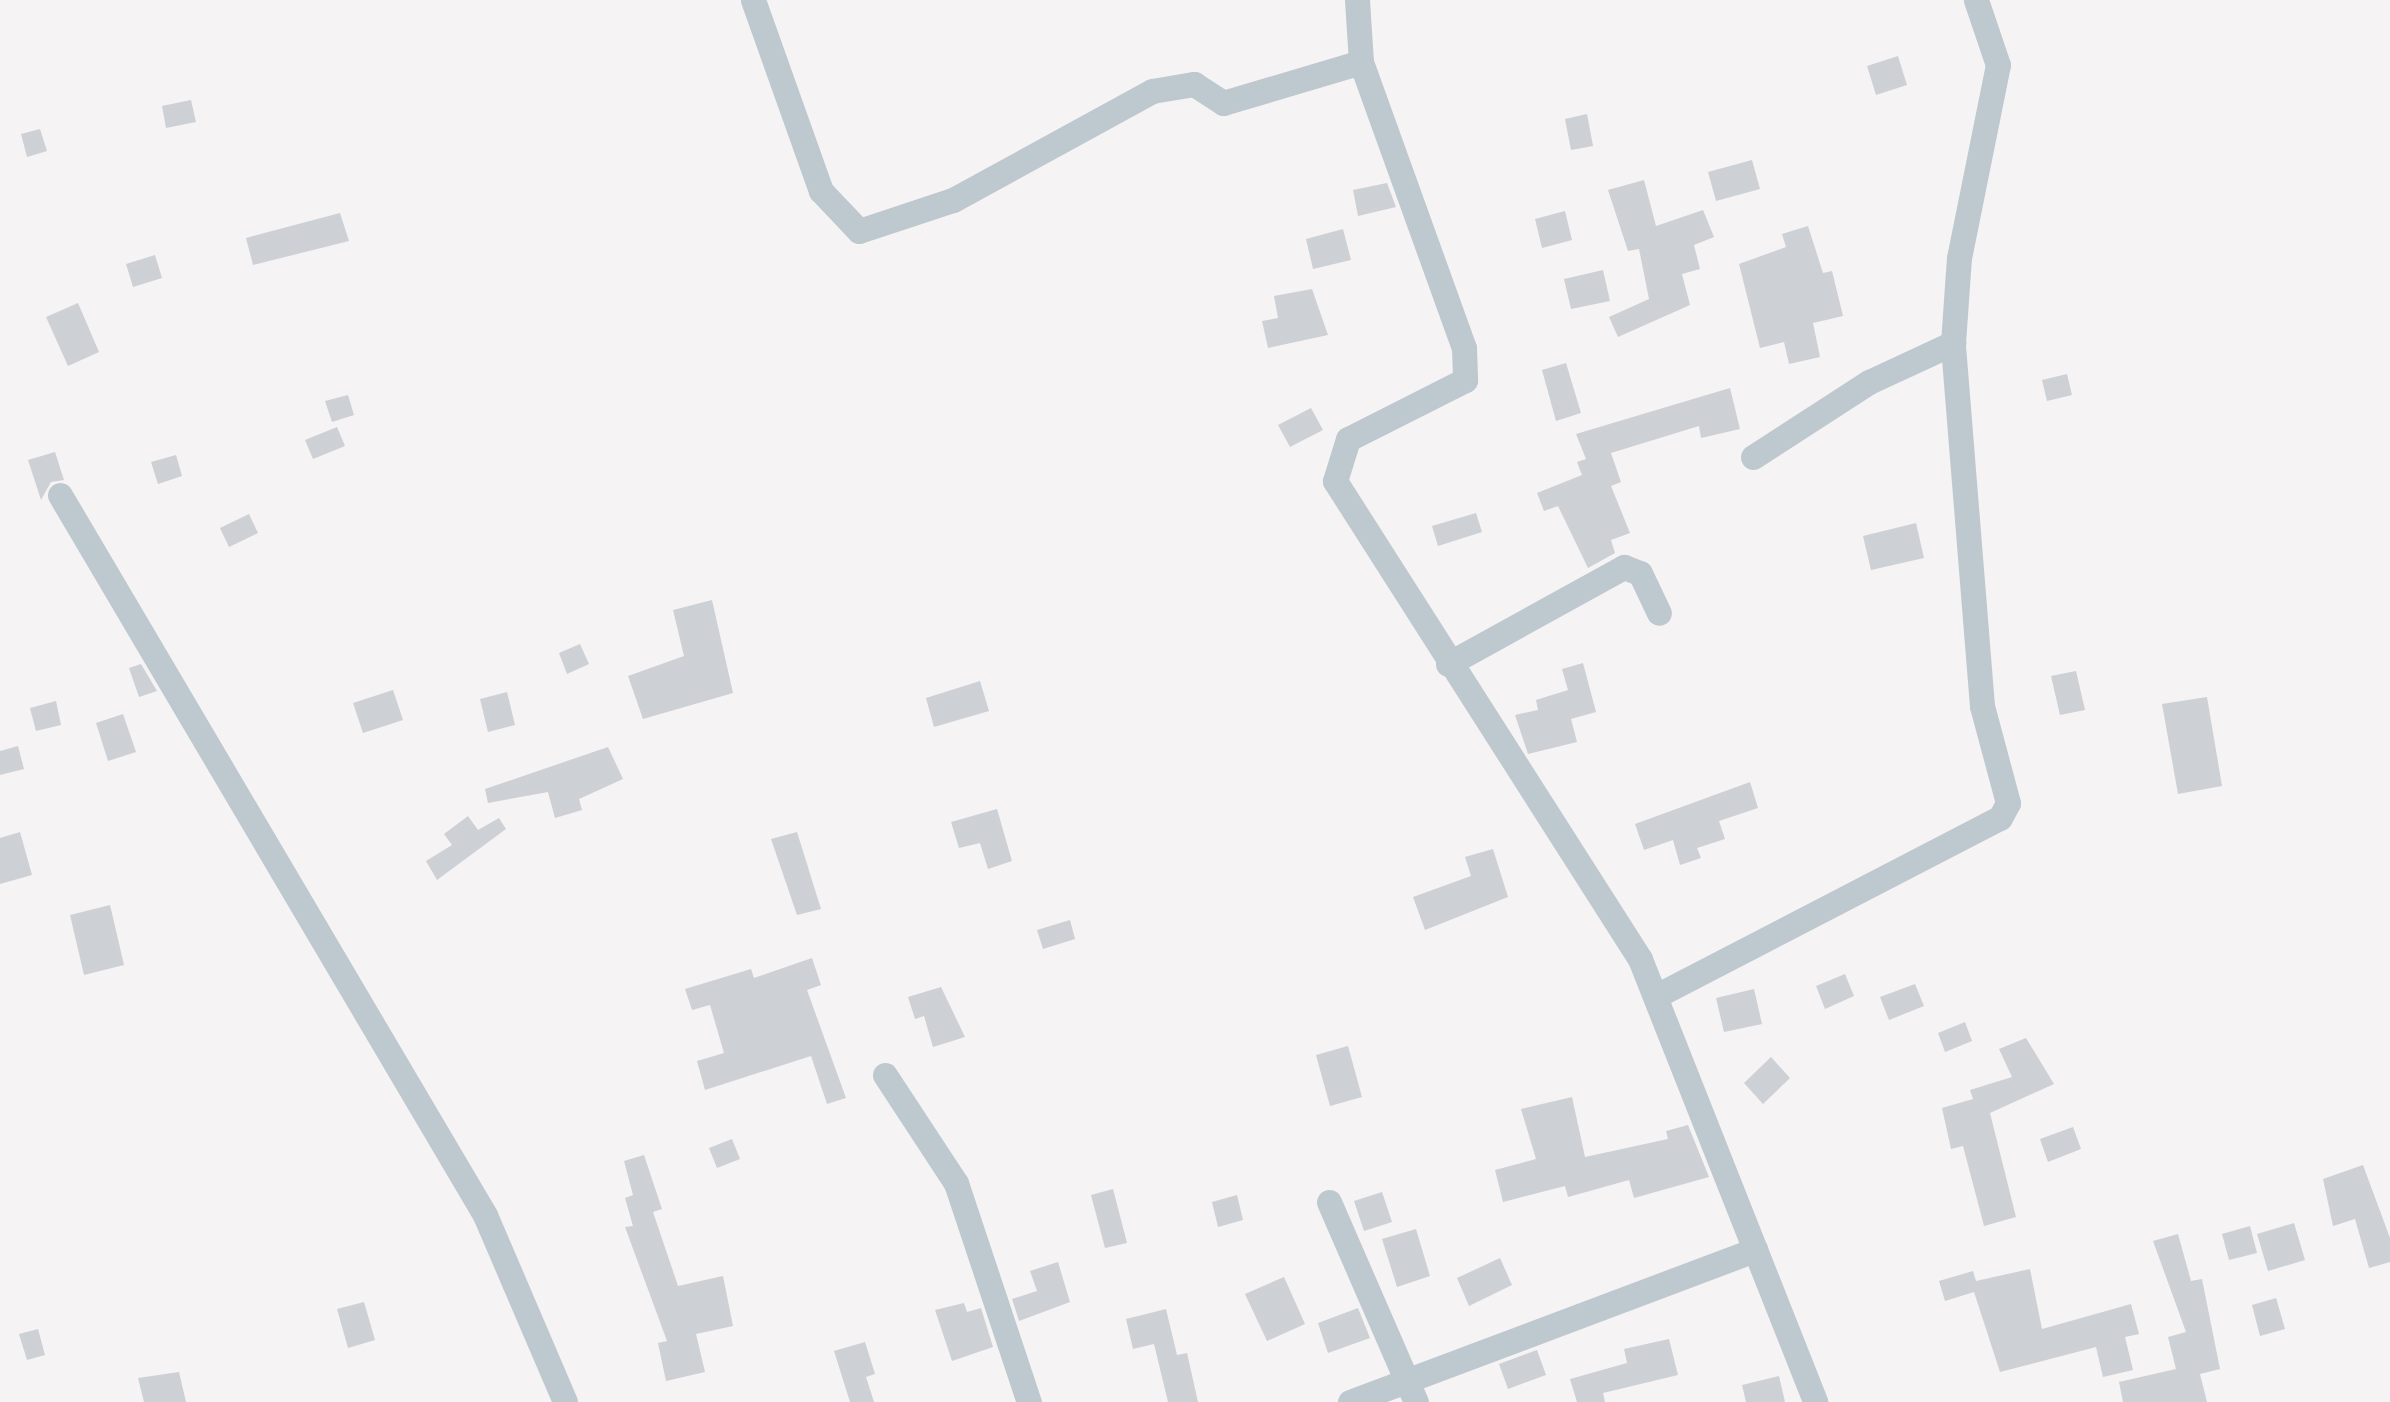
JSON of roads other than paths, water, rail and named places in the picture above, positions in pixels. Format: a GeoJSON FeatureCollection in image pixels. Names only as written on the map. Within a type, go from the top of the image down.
{"type":"FeatureCollection","features":[{"type":"Feature","properties":{"kind":"street"},"geometry":{"type":"LineString","coordinates":[[753,0],[820,191],[859,230],[953,200],[1152,91],[1194,84],[1223,103],[1361,62]]}},
{"type":"Feature","properties":{"kind":"street"},"geometry":{"type":"LineString","coordinates":[[1357,0],[1361,62],[1464,348],[1465,380],[1348,440],[1334,480],[1640,959],[1815,1402]]}},
{"type":"Feature","properties":{"kind":"street"},"geometry":{"type":"LineString","coordinates":[[1656,996],[2000,818],[2008,803],[1982,706],[1953,342],[1959,258],[1998,66],[1976,0]]}},
{"type":"Feature","properties":{"kind":"street"},"geometry":{"type":"LineString","coordinates":[[1752,457],[1869,382],[1953,342]]}},
{"type":"Feature","properties":{"kind":"street"},"geometry":{"type":"LineString","coordinates":[[60,495],[486,1216],[565,1402]]}},
{"type":"Feature","properties":{"kind":"street"},"geometry":{"type":"LineString","coordinates":[[1448,664],[1624,567],[1640,572],[1659,613]]}},
{"type":"Feature","properties":{"kind":"street"},"geometry":{"type":"LineString","coordinates":[[885,1075],[956,1183],[1029,1402]]}},
{"type":"Feature","properties":{"kind":"street"},"geometry":{"type":"LineString","coordinates":[[1329,1202],[1412,1392]]}},
{"type":"Feature","properties":{"kind":"street"},"geometry":{"type":"LineString","coordinates":[[1350,1402],[1412,1392],[1755,1250]]}}]}
